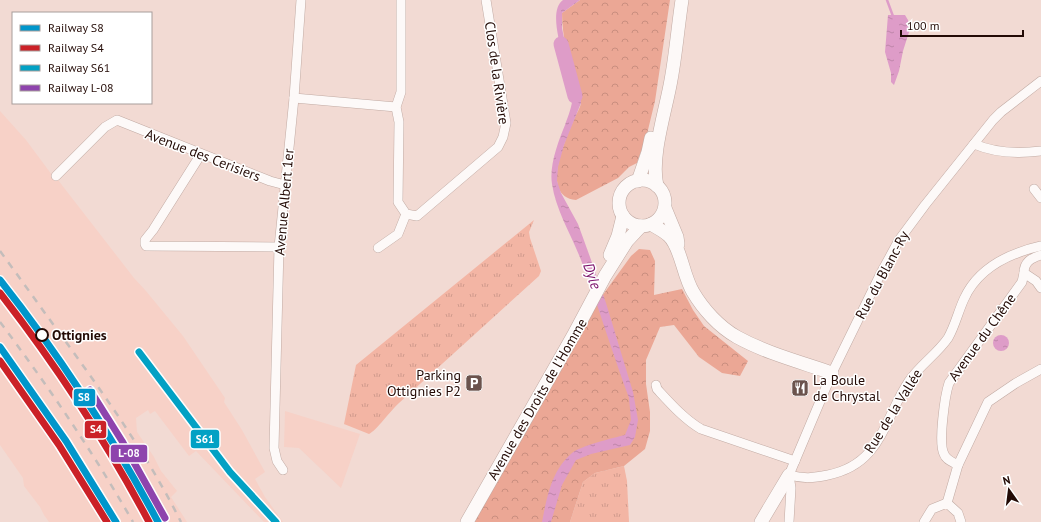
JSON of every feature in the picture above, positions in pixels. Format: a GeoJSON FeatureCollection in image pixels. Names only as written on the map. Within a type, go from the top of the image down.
{"type":"FeatureCollection","features":[{"type":"Feature","properties":{"kind":"main road"},"geometry":{"type":"LineString","coordinates":[[638,181],[648,152],[663,78],[674,0]]}},
{"type":"Feature","properties":{"kind":"main road"},"geometry":{"type":"LineString","coordinates":[[678,254],[677,237],[665,208],[664,197],[657,186],[655,168],[656,154],[672,78],[682,0]]}},
{"type":"Feature","properties":{"kind":"main road"},"geometry":{"type":"LineString","coordinates":[[605,276],[605,268],[618,236],[623,216],[620,206],[621,196],[628,186],[638,181],[648,182],[657,186]]}},
{"type":"Feature","properties":{"kind":"main road"},"geometry":{"type":"LineString","coordinates":[[605,276],[627,241],[646,225],[659,219],[665,208]]}},
{"type":"Feature","properties":{"kind":"main road"},"geometry":{"type":"LineString","coordinates":[[623,216],[630,222],[646,225],[670,237],[692,291],[711,316],[736,337],[756,346],[832,373]]}},
{"type":"Feature","properties":{"kind":"main road","name":"Avenue des Droits de l'Homme"},"geometry":{"type":"LineString","coordinates":[[467,522],[605,276]]}},
{"type":"Feature","properties":{"kind":"main road"},"geometry":{"type":"LineString","coordinates":[[761,522],[789,475]]}},
{"type":"Feature","properties":{"kind":"street","name":"Avenue Albert 1er"},"geometry":{"type":"LineString","coordinates":[[283,470],[277,461],[274,448],[279,247],[294,98],[301,0]]}},
{"type":"Feature","properties":{"kind":"street"},"geometry":{"type":"LineString","coordinates":[[378,248],[398,234],[406,214],[398,202],[399,122],[396,107],[400,92],[402,0]]}},
{"type":"Feature","properties":{"kind":"street","name":"Clos de la Rivière"},"geometry":{"type":"LineString","coordinates":[[406,214],[417,216],[498,147],[503,137],[506,123],[486,0]]}},
{"type":"Feature","properties":{"kind":"street","name":"Rue du Blanc-Ry"},"geometry":{"type":"LineString","coordinates":[[789,522],[791,488],[789,475],[832,373],[899,240],[925,205],[1001,112],[1041,81]]}},
{"type":"Feature","properties":{"kind":"street"},"geometry":{"type":"LineString","coordinates":[[294,98],[396,107]]}},
{"type":"Feature","properties":{"kind":"street","name":"Avenue des Cerisiers"},"geometry":{"type":"LineString","coordinates":[[56,176],[105,127],[114,121],[120,121],[270,181],[285,185]]}},
{"type":"Feature","properties":{"kind":"street"},"geometry":{"type":"LineString","coordinates":[[974,144],[983,148],[1008,152],[1026,153],[1041,151]]}},
{"type":"Feature","properties":{"kind":"street"},"geometry":{"type":"LineString","coordinates":[[201,154],[153,230],[145,240],[144,244],[146,246],[279,247]]}},
{"type":"Feature","properties":{"kind":"street"},"geometry":{"type":"LineString","coordinates":[[1034,189],[1041,198]]}},
{"type":"Feature","properties":{"kind":"street","name":"Rue de la Vallée"},"geometry":{"type":"LineString","coordinates":[[789,475],[809,478],[833,474],[864,458],[880,439],[913,375],[939,349],[948,337],[966,295],[977,280],[989,268],[1002,259],[1018,252],[1041,246]]}},
{"type":"Feature","properties":{"kind":"street","name":"Avenue du Chêne"},"geometry":{"type":"LineString","coordinates":[[958,465],[946,458],[941,447],[945,394],[949,383],[1022,282],[1024,269],[1027,262],[1041,255]]}},
{"type":"Feature","properties":{"kind":"street"},"geometry":{"type":"LineString","coordinates":[[1024,273],[1036,281],[1041,288]]}},
{"type":"Feature","properties":{"kind":"street"},"geometry":{"type":"LineString","coordinates":[[924,522],[932,509],[947,502],[958,465],[988,402],[1016,383],[1041,370]]}},
{"type":"Feature","properties":{"kind":"street"},"geometry":{"type":"LineString","coordinates":[[656,385],[657,389],[677,410],[700,429],[795,461]]}},
{"type":"Feature","properties":{"kind":"street"},"geometry":{"type":"LineString","coordinates":[[947,502],[958,513],[961,522]]}},
{"type":"Feature","properties":{"kind":"shaded area"},"geometry":{"type":"Polygon","coordinates":[[[0,111],[26,140],[134,278],[183,336],[225,398],[224,402],[242,430],[265,472],[255,479],[265,497],[283,522],[264,522],[196,451],[189,456],[155,411],[150,414],[148,410],[136,418],[137,432],[154,457],[161,471],[177,491],[171,497],[187,522],[49,522],[24,486],[23,478],[0,445],[0,111]]]}},
{"type":"Feature","properties":{"kind":"shaded area"},"geometry":{"type":"Polygon","coordinates":[[[285,411],[360,434],[341,488],[299,448],[284,447],[285,411]]]}},
{"type":"Feature","properties":{"kind":"green space"},"geometry":{"type":"Polygon","coordinates":[[[580,0],[670,0],[655,101],[647,134],[637,163],[629,167],[618,178],[576,200],[565,196],[559,188],[557,178],[561,152],[581,102],[566,46],[562,13],[580,0]]]}},
{"type":"Feature","properties":{"kind":"green space"},"geometry":{"type":"Polygon","coordinates":[[[534,220],[529,232],[541,271],[539,276],[399,403],[372,432],[369,434],[344,424],[356,365],[534,220]]]}},
{"type":"Feature","properties":{"kind":"green space"},"geometry":{"type":"Polygon","coordinates":[[[639,249],[650,250],[655,261],[654,295],[682,289],[693,310],[704,326],[748,361],[740,376],[722,373],[699,357],[674,325],[660,327],[646,360],[646,384],[650,412],[650,431],[645,449],[624,466],[595,473],[583,482],[570,522],[471,522],[594,307],[631,256],[639,249]]]}},
{"type":"Feature","properties":{"kind":"green space"},"geometry":{"type":"Polygon","coordinates":[[[624,466],[627,481],[629,522],[570,522],[583,482],[595,473],[624,466]]]}},
{"type":"Feature","properties":{"kind":"water","name":"Dyle"},"geometry":{"type":"Polygon","coordinates":[[[563,0],[580,0],[562,13],[562,28],[567,53],[580,91],[581,103],[564,145],[558,167],[557,181],[561,193],[578,224],[606,303],[633,392],[638,420],[635,437],[630,445],[591,454],[576,460],[562,485],[551,522],[542,522],[551,485],[559,468],[565,460],[576,450],[597,442],[625,435],[631,420],[629,398],[581,260],[557,204],[552,184],[551,177],[555,154],[572,104],[572,90],[557,29],[556,17],[558,7],[563,0]]]}},
{"type":"Feature","properties":{"kind":"water"},"geometry":{"type":"Polygon","coordinates":[[[888,15],[905,15],[910,29],[894,85],[891,82],[891,73],[885,52],[888,15]]]}},
{"type":"Feature","properties":{"kind":"water"},"geometry":{"type":"Polygon","coordinates":[[[1001,335],[1007,337],[1009,343],[1007,349],[1001,351],[995,349],[993,343],[995,337],[1001,335]]]}},
{"type":"Feature","properties":{"kind":"waterway"},"geometry":{"type":"LineString","coordinates":[[887,0],[894,19]]}},
{"type":"Feature","properties":{"kind":"waterway","name":"Dyle"},"geometry":{"type":"LineString","coordinates":[[561,44],[575,96]]}},
{"type":"Feature","properties":{"kind":"railway"},"geometry":{"type":"LineString","coordinates":[[0,251],[82,364],[142,452],[181,522]]}},
{"type":"Feature","properties":{"kind":"railway"},"geometry":{"type":"LineString","coordinates":[[0,322],[70,420],[133,522]]}},
{"type":"Feature","properties":{"kind":"railway"},"geometry":{"type":"LineString","coordinates":[[0,356],[52,430],[110,522]]}},
{"type":"Feature","properties":{"kind":"rail line","name":"S8"},"geometry":{"type":"LineString","coordinates":[[0,280],[44,338],[84,397],[104,428],[158,522]]}},
{"type":"Feature","properties":{"kind":"rail line","name":"S4"},"geometry":{"type":"LineString","coordinates":[[0,293],[41,348],[98,433],[149,522]]}},
{"type":"Feature","properties":{"kind":"rail line","name":"S8"},"geometry":{"type":"LineString","coordinates":[[0,347],[66,441],[116,522]]}},
{"type":"Feature","properties":{"kind":"rail line","name":"S61"},"geometry":{"type":"LineString","coordinates":[[139,352],[230,472],[276,522]]}},
{"type":"Feature","properties":{"kind":"rail line","name":"S4"},"geometry":{"type":"LineString","coordinates":[[0,361],[59,445],[107,522]]}},
{"type":"Feature","properties":{"kind":"rail line","name":"L-08"},"geometry":{"type":"LineString","coordinates":[[90,390],[122,441],[165,518]]}},
{"type":"Feature","properties":{"kind":"place","name":"Ottignies"},"geometry":{"type":"Point","coordinates":[42,335]}},
{"type":"Feature","properties":{"kind":"place","name":"Parking Ottignies P2"},"geometry":{"type":"Point","coordinates":[474,383]}},
{"type":"Feature","properties":{"kind":"place","name":"La Boule de Chrystal"},"geometry":{"type":"Point","coordinates":[800,388]}}]}
